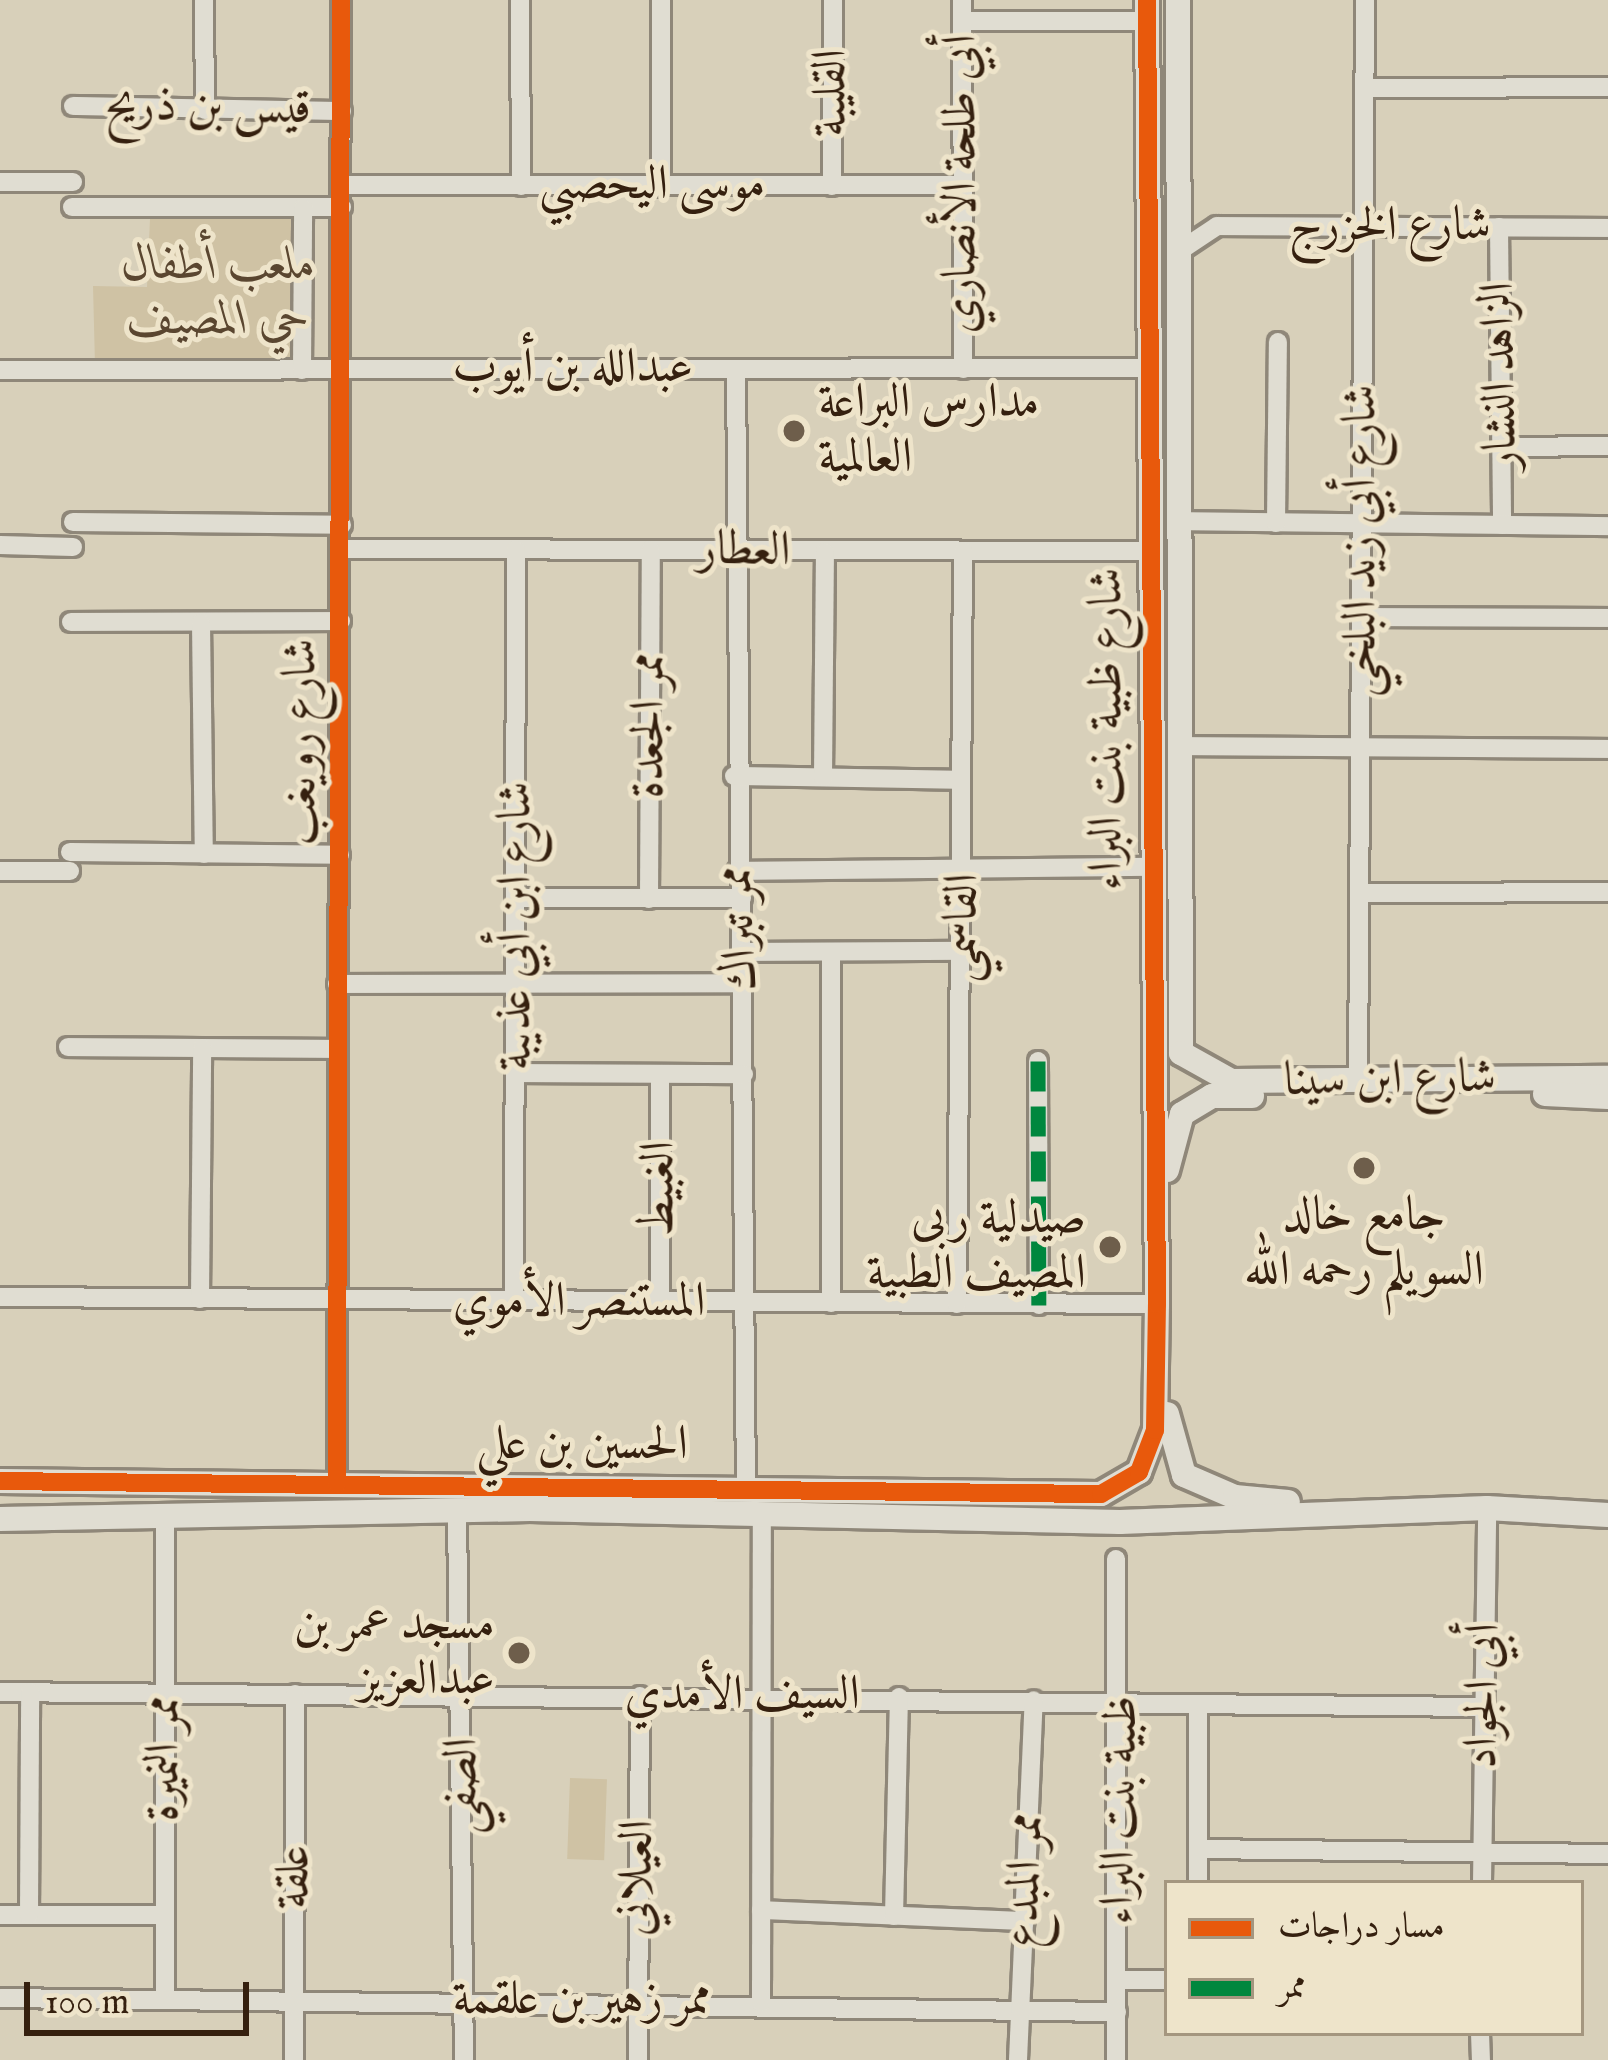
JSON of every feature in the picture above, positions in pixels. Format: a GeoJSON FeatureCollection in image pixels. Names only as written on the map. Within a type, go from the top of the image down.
{"type":"FeatureCollection","features":[{"type":"Feature","properties":{"kind":"street"},"geometry":{"type":"LineString","coordinates":[[204,0],[205,110]]}},
{"type":"Feature","properties":{"kind":"street","name":"شارع رويغب"},"geometry":{"type":"LineString","coordinates":[[337,1484],[344,370],[341,0]]}},
{"type":"Feature","properties":{"kind":"street"},"geometry":{"type":"LineString","coordinates":[[520,0],[521,186]]}},
{"type":"Feature","properties":{"kind":"street"},"geometry":{"type":"LineString","coordinates":[[661,0],[661,187]]}},
{"type":"Feature","properties":{"kind":"street","name":"القليبة"},"geometry":{"type":"LineString","coordinates":[[832,186],[833,0]]}},
{"type":"Feature","properties":{"kind":"street","name":"أبي طلحة الأنصاري"},"geometry":{"type":"LineString","coordinates":[[962,0],[963,369]]}},
{"type":"Feature","properties":{"kind":"street","name":"شارع ظبية بنت البراء"},"geometry":{"type":"LineString","coordinates":[[1178,0],[1181,1054]]}},
{"type":"Feature","properties":{"kind":"street","name":"شارع أبي زيد البلخي"},"geometry":{"type":"LineString","coordinates":[[1358,1082],[1365,0]]}},
{"type":"Feature","properties":{"kind":"street"},"geometry":{"type":"LineString","coordinates":[[962,21],[1147,10]]}},
{"type":"Feature","properties":{"kind":"street","name":"شارع ظبية بنت البراء"},"geometry":{"type":"LineString","coordinates":[[1147,10],[1145,867],[1157,1304],[1148,1458]]}},
{"type":"Feature","properties":{"kind":"street"},"geometry":{"type":"LineString","coordinates":[[1364,88],[1608,87]]}},
{"type":"Feature","properties":{"kind":"street","name":"قيس بن ذريح"},"geometry":{"type":"LineString","coordinates":[[74,106],[342,111]]}},
{"type":"Feature","properties":{"kind":"street"},"geometry":{"type":"LineString","coordinates":[[0,182],[73,182]]}},
{"type":"Feature","properties":{"kind":"street","name":"موسى اليحصبي"},"geometry":{"type":"LineString","coordinates":[[342,185],[962,185]]}},
{"type":"Feature","properties":{"kind":"street"},"geometry":{"type":"LineString","coordinates":[[1181,201],[1217,226]]}},
{"type":"Feature","properties":{"kind":"street"},"geometry":{"type":"LineString","coordinates":[[72,207],[342,208]]}},
{"type":"Feature","properties":{"kind":"street"},"geometry":{"type":"LineString","coordinates":[[302,370],[303,208]]}},
{"type":"Feature","properties":{"kind":"street","name":"شارع الخزرج"},"geometry":{"type":"LineString","coordinates":[[1181,250],[1217,226],[1608,228]]}},
{"type":"Feature","properties":{"kind":"street","name":"الزاهد النشار"},"geometry":{"type":"LineString","coordinates":[[1499,227],[1502,525]]}},
{"type":"Feature","properties":{"kind":"street"},"geometry":{"type":"LineString","coordinates":[[1276,523],[1278,342]]}},
{"type":"Feature","properties":{"kind":"street","name":"عبدالله بن أيوب"},"geometry":{"type":"LineString","coordinates":[[0,370],[1147,368]]}},
{"type":"Feature","properties":{"kind":"street","name":"ممر تبراك"},"geometry":{"type":"LineString","coordinates":[[736,369],[734,776],[745,952],[746,1486]]}},
{"type":"Feature","properties":{"kind":"street"},"geometry":{"type":"LineString","coordinates":[[1502,446],[1608,446]]}},
{"type":"Feature","properties":{"kind":"street"},"geometry":{"type":"LineString","coordinates":[[1178,521],[1608,526]]}},
{"type":"Feature","properties":{"kind":"street"},"geometry":{"type":"LineString","coordinates":[[73,522],[342,524]]}},
{"type":"Feature","properties":{"kind":"street"},"geometry":{"type":"LineString","coordinates":[[0,545],[73,547]]}},
{"type":"Feature","properties":{"kind":"street","name":"العطار"},"geometry":{"type":"LineString","coordinates":[[342,549],[1147,551]]}},
{"type":"Feature","properties":{"kind":"street","name":"شارع ابن أبي عذيبة"},"geometry":{"type":"LineString","coordinates":[[514,1303],[516,550]]}},
{"type":"Feature","properties":{"kind":"street","name":"ممر الجعدة"},"geometry":{"type":"LineString","coordinates":[[649,899],[651,550]]}},
{"type":"Feature","properties":{"kind":"street","name":"القاسمي"},"geometry":{"type":"LineString","coordinates":[[957,1304],[963,551]]}},
{"type":"Feature","properties":{"kind":"street"},"geometry":{"type":"LineString","coordinates":[[823,777],[825,552]]}},
{"type":"Feature","properties":{"kind":"street"},"geometry":{"type":"LineString","coordinates":[[1363,617],[1608,618]]}},
{"type":"Feature","properties":{"kind":"street"},"geometry":{"type":"LineString","coordinates":[[71,622],[341,621]]}},
{"type":"Feature","properties":{"kind":"street"},"geometry":{"type":"LineString","coordinates":[[200,623],[204,854]]}},
{"type":"Feature","properties":{"kind":"street"},"geometry":{"type":"LineString","coordinates":[[1180,746],[1608,749]]}},
{"type":"Feature","properties":{"kind":"street"},"geometry":{"type":"LineString","coordinates":[[734,776],[961,780]]}},
{"type":"Feature","properties":{"kind":"street"},"geometry":{"type":"LineString","coordinates":[[0,871],[204,854],[340,855]]}},
{"type":"Feature","properties":{"kind":"street"},"geometry":{"type":"LineString","coordinates":[[737,872],[1145,867]]}},
{"type":"Feature","properties":{"kind":"street"},"geometry":{"type":"LineString","coordinates":[[1361,893],[1608,892]]}},
{"type":"Feature","properties":{"kind":"street"},"geometry":{"type":"LineString","coordinates":[[515,898],[742,898]]}},
{"type":"Feature","properties":{"kind":"street"},"geometry":{"type":"LineString","coordinates":[[745,952],[963,951]]}},
{"type":"Feature","properties":{"kind":"street"},"geometry":{"type":"LineString","coordinates":[[831,955],[831,1303]]}},
{"type":"Feature","properties":{"kind":"street"},"geometry":{"type":"LineString","coordinates":[[337,984],[744,983]]}},
{"type":"Feature","properties":{"kind":"street"},"geometry":{"type":"LineString","coordinates":[[68,1047],[337,1049]]}},
{"type":"Feature","properties":{"kind":"street"},"geometry":{"type":"LineString","coordinates":[[200,1299],[202,1048]]}},
{"type":"Feature","properties":{"kind":"street","name":"شارع ابن سينا"},"geometry":{"type":"LineString","coordinates":[[1181,1054],[1231,1082],[1608,1078]]}},
{"type":"Feature","properties":{"kind":"street"},"geometry":{"type":"LineString","coordinates":[[1037,1061],[1039,1305]]}},
{"type":"Feature","properties":{"kind":"street"},"geometry":{"type":"LineString","coordinates":[[518,1073],[744,1075]]}},
{"type":"Feature","properties":{"kind":"street","name":"الغبيط"},"geometry":{"type":"LineString","coordinates":[[660,1074],[660,1304]]}},
{"type":"Feature","properties":{"kind":"street"},"geometry":{"type":"LineString","coordinates":[[1382,1511],[1235,1498],[1184,1475],[1170,1453],[1157,1304],[1169,1139],[1182,1114],[1212,1096],[1608,1097]]}},
{"type":"Feature","properties":{"kind":"street","name":"المستنصر الأموي"},"geometry":{"type":"LineString","coordinates":[[0,1298],[1157,1304]]}},
{"type":"Feature","properties":{"kind":"street","name":"الحسين بن علي"},"geometry":{"type":"LineString","coordinates":[[0,1481],[746,1486],[1101,1494],[1148,1458]]}},
{"type":"Feature","properties":{"kind":"street"},"geometry":{"type":"LineString","coordinates":[[1487,1508],[1608,1499]]}},
{"type":"Feature","properties":{"kind":"street","name":"الحسين بن علي"},"geometry":{"type":"LineString","coordinates":[[0,1519],[457,1511],[1120,1522],[1487,1508],[1608,1516]]}},
{"type":"Feature","properties":{"kind":"street","name":"أبي الجواد"},"geometry":{"type":"LineString","coordinates":[[1482,1880],[1487,1508]]}},
{"type":"Feature","properties":{"kind":"street","name":"الصفي"},"geometry":{"type":"LineString","coordinates":[[457,1511],[464,2060]]}},
{"type":"Feature","properties":{"kind":"street"},"geometry":{"type":"LineString","coordinates":[[761,2002],[762,1513]]}},
{"type":"Feature","properties":{"kind":"street","name":"ممر النميرة"},"geometry":{"type":"LineString","coordinates":[[165,1517],[165,1998]]}},
{"type":"Feature","properties":{"kind":"street","name":"ظبية بنت البراء"},"geometry":{"type":"LineString","coordinates":[[1116,2060],[1123,1702],[1117,1559]]}},
{"type":"Feature","properties":{"kind":"street","name":"السيف الأمدي"},"geometry":{"type":"LineString","coordinates":[[0,1692],[899,1697],[1484,1707]]}},
{"type":"Feature","properties":{"kind":"street"},"geometry":{"type":"LineString","coordinates":[[29,1692],[29,1915]]}},
{"type":"Feature","properties":{"kind":"street","name":"علقة"},"geometry":{"type":"LineString","coordinates":[[294,2060],[295,1694]]}},
{"type":"Feature","properties":{"kind":"street","name":"العيلاني"},"geometry":{"type":"LineString","coordinates":[[638,2060],[640,1696]]}},
{"type":"Feature","properties":{"kind":"street"},"geometry":{"type":"LineString","coordinates":[[894,1916],[899,1697]]}},
{"type":"Feature","properties":{"kind":"street","name":"ممر المبدع"},"geometry":{"type":"LineString","coordinates":[[1018,2060],[1034,1700]]}},
{"type":"Feature","properties":{"kind":"street"},"geometry":{"type":"LineString","coordinates":[[1198,1704],[1198,1880]]}},
{"type":"Feature","properties":{"kind":"street"},"geometry":{"type":"LineString","coordinates":[[1198,1849],[1608,1854]]}},
{"type":"Feature","properties":{"kind":"street"},"geometry":{"type":"LineString","coordinates":[[761,1910],[1025,1921]]}},
{"type":"Feature","properties":{"kind":"street"},"geometry":{"type":"LineString","coordinates":[[0,1915],[164,1915]]}},
{"type":"Feature","properties":{"kind":"street"},"geometry":{"type":"LineString","coordinates":[[1119,1980],[1164,1980]]}},
{"type":"Feature","properties":{"kind":"street","name":"ممر زهير بن علقمة"},"geometry":{"type":"LineString","coordinates":[[0,1998],[636,2000],[1117,2012]]}},
{"type":"Feature","properties":{"kind":"green space","name":"ملعب أطفال حي المصيف"},"geometry":{"type":"Polygon","coordinates":[[[291,217],[293,364],[95,365],[93,286],[147,287],[150,219],[291,217]]]}},
{"type":"Feature","properties":{"kind":"green space"},"geometry":{"type":"Polygon","coordinates":[[[570,1778],[607,1779],[604,1860],[567,1859],[570,1778]]]}},
{"type":"Feature","properties":{"kind":"marked path"},"geometry":{"type":"LineString","coordinates":[[1038,1061],[1039,1305]]}},
{"type":"Feature","properties":{"kind":"cycle path"},"geometry":{"type":"LineString","coordinates":[[337,1484],[341,0]]}},
{"type":"Feature","properties":{"kind":"cycle path"},"geometry":{"type":"LineString","coordinates":[[0,1481],[1101,1494],[1139,1472],[1155,1430],[1157,1304],[1147,0]]}},
{"type":"Feature","properties":{"kind":"place","name":"مدارس البراعة العالمية"},"geometry":{"type":"Point","coordinates":[794,431]}},
{"type":"Feature","properties":{"kind":"place","name":"جامع خالد السويلم رحمه الله"},"geometry":{"type":"Point","coordinates":[1364,1168]}},
{"type":"Feature","properties":{"kind":"place","name":"صيدلية ربى المصيف الطبية"},"geometry":{"type":"Point","coordinates":[1110,1247]}},
{"type":"Feature","properties":{"kind":"place","name":"مسجد عمر بن عبدالعزيز"},"geometry":{"type":"Point","coordinates":[519,1653]}}]}
